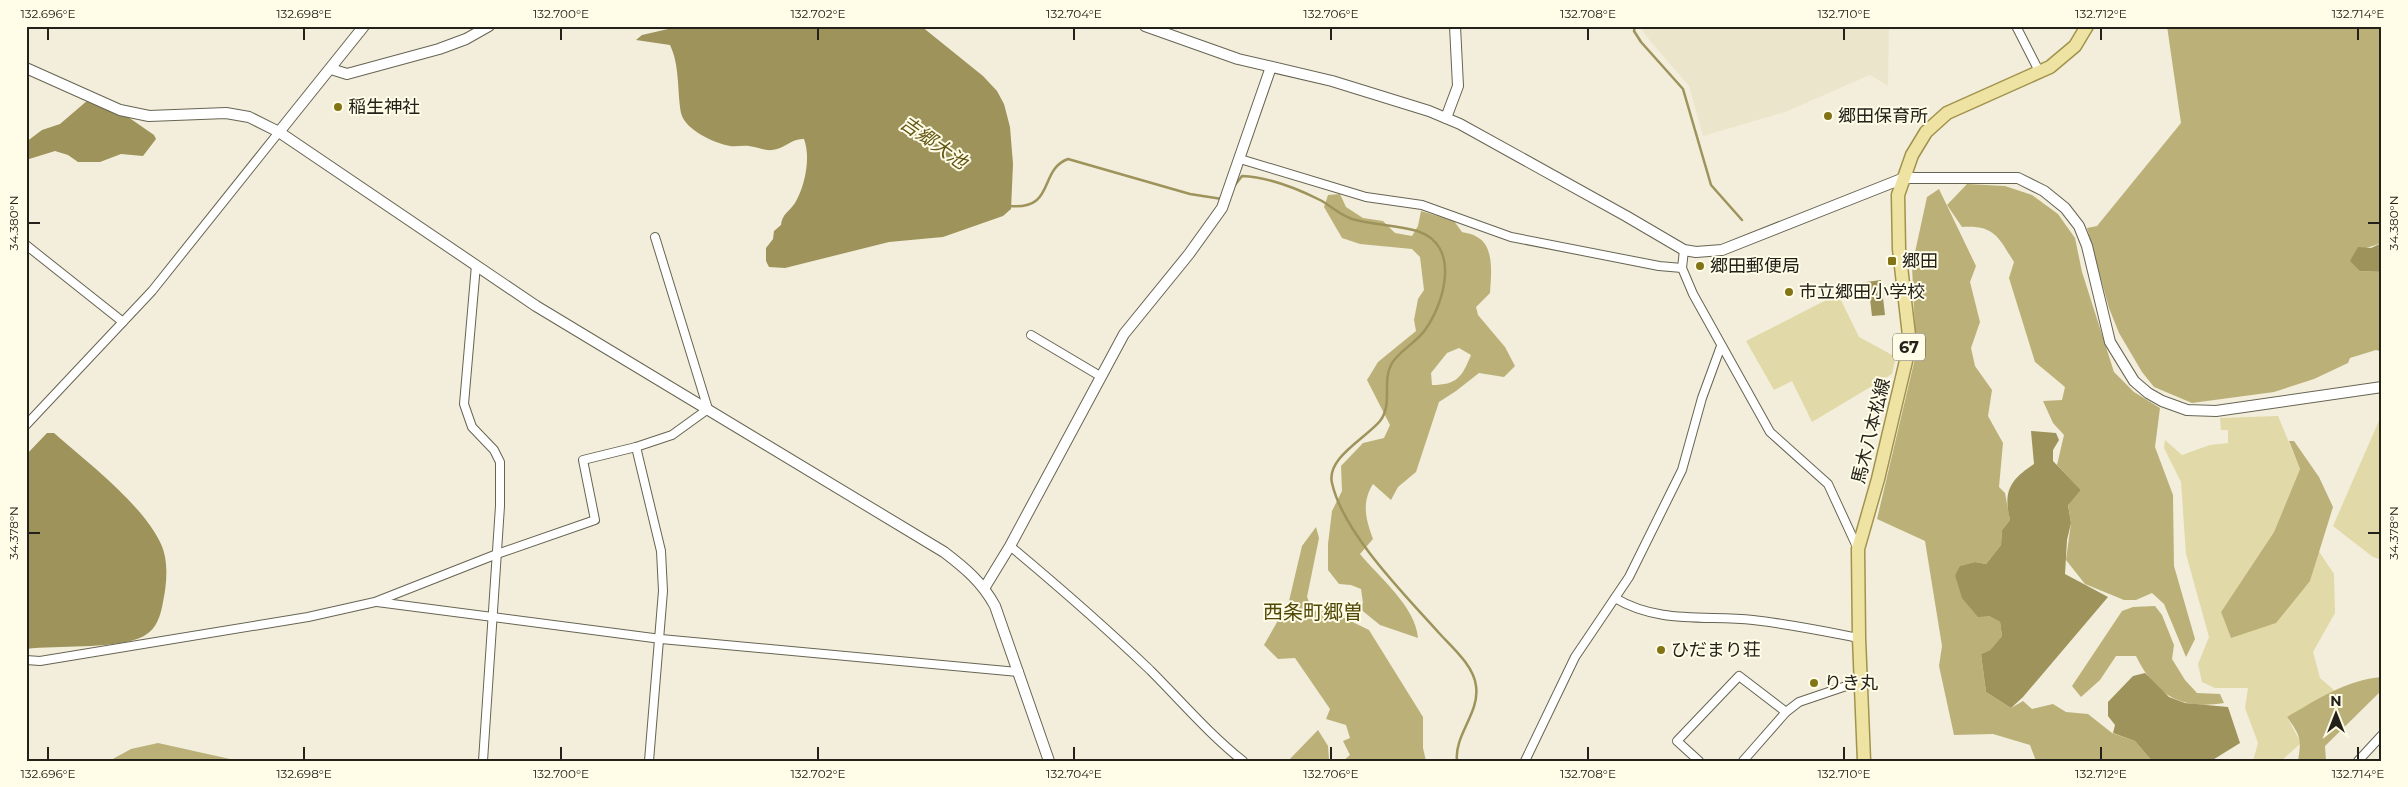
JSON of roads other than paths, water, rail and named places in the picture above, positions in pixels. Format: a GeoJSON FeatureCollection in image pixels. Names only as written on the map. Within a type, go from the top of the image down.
{"type":"FeatureCollection","features":[{"type":"Feature","properties":{"kind":"main road","name":"馬木八本松線"},"geometry":{"type":"LineString","coordinates":[[1864,761],[1858,638],[1858,549],[1878,479],[1910,344],[1899,249],[1898,195],[1912,154],[1926,132],[1947,113],[2040,73],[2075,46],[2087,26]]}},
{"type":"Feature","properties":{"kind":"street"},"geometry":{"type":"LineString","coordinates":[[26,425],[152,291],[364,26]]}},
{"type":"Feature","properties":{"kind":"street"},"geometry":{"type":"LineString","coordinates":[[330,69],[347,74],[439,49],[466,39],[489,26]]}},
{"type":"Feature","properties":{"kind":"street"},"geometry":{"type":"LineString","coordinates":[[1145,26],[1238,59],[1372,92],[1446,118],[1626,216],[1684,250],[1696,252],[1722,250],[1904,178],[2018,178],[2032,184],[2065,208],[2079,226],[2087,246],[2110,342],[2134,381],[2148,393],[2162,401],[2187,410],[2209,412],[2382,387]]}},
{"type":"Feature","properties":{"kind":"street"},"geometry":{"type":"LineString","coordinates":[[1446,118],[1458,86],[1456,26]]}},
{"type":"Feature","properties":{"kind":"street"},"geometry":{"type":"LineString","coordinates":[[2016,26],[2040,73]]}},
{"type":"Feature","properties":{"kind":"street"},"geometry":{"type":"LineString","coordinates":[[985,587],[1010,546],[1124,334],[1189,254],[1222,208],[1271,67]]}},
{"type":"Feature","properties":{"kind":"street"},"geometry":{"type":"LineString","coordinates":[[26,68],[120,110],[149,116],[226,113],[249,117],[279,132],[536,306],[944,552],[973,574],[985,587],[995,606],[1049,761]]}},
{"type":"Feature","properties":{"kind":"street"},"geometry":{"type":"LineString","coordinates":[[1240,159],[1366,197],[1422,205],[1511,237],[1649,265],[1682,268]]}},
{"type":"Feature","properties":{"kind":"street"},"geometry":{"type":"LineString","coordinates":[[655,237],[708,409]]}},
{"type":"Feature","properties":{"kind":"street"},"geometry":{"type":"LineString","coordinates":[[26,245],[123,322]]}},
{"type":"Feature","properties":{"kind":"street"},"geometry":{"type":"LineString","coordinates":[[1684,250],[1682,268],[1721,346],[1770,432],[1828,484],[1858,549]]}},
{"type":"Feature","properties":{"kind":"street"},"geometry":{"type":"LineString","coordinates":[[476,265],[464,404],[472,427],[494,450],[500,462],[500,506],[483,761]]}},
{"type":"Feature","properties":{"kind":"street"},"geometry":{"type":"LineString","coordinates":[[1030,336],[1100,376]]}},
{"type":"Feature","properties":{"kind":"street"},"geometry":{"type":"LineString","coordinates":[[1525,761],[1575,657],[1629,577],[1682,470],[1702,398],[1721,346]]}},
{"type":"Feature","properties":{"kind":"street"},"geometry":{"type":"LineString","coordinates":[[26,660],[40,661],[299,618],[375,602],[497,554],[595,520],[582,460],[636,447],[672,435],[708,409]]}},
{"type":"Feature","properties":{"kind":"street"},"geometry":{"type":"LineString","coordinates":[[636,447],[660,551],[663,591],[649,761]]}},
{"type":"Feature","properties":{"kind":"street"},"geometry":{"type":"LineString","coordinates":[[1010,546],[1092,614],[1184,703],[1218,741],[1243,761]]}},
{"type":"Feature","properties":{"kind":"street"},"geometry":{"type":"LineString","coordinates":[[1615,598],[1629,606],[1683,618],[1750,620],[1808,628],[1858,638]]}},
{"type":"Feature","properties":{"kind":"street"},"geometry":{"type":"LineString","coordinates":[[375,602],[660,639],[1019,672]]}},
{"type":"Feature","properties":{"kind":"street"},"geometry":{"type":"LineString","coordinates":[[1699,761],[1677,741],[1740,676],[1786,712]]}},
{"type":"Feature","properties":{"kind":"street"},"geometry":{"type":"LineString","coordinates":[[1743,761],[1786,712],[1798,702],[1861,681]]}},
{"type":"Feature","properties":{"kind":"street"},"geometry":{"type":"LineString","coordinates":[[2358,761],[2382,735]]}},
{"type":"Feature","properties":{"kind":"water","name":"吉郷大池"},"geometry":{"type":"Polygon","coordinates":[[[669,26],[921,26],[983,76],[997,91],[1004,104],[1010,127],[1013,164],[1011,209],[1003,216],[943,237],[889,242],[785,268],[769,267],[766,261],[766,248],[773,239],[774,231],[781,225],[784,216],[795,203],[802,189],[807,163],[804,139],[796,140],[772,150],[749,146],[732,146],[709,139],[688,125],[681,113],[677,70],[670,45],[636,40],[642,35],[668,29],[669,26]]]}},
{"type":"Feature","properties":{"kind":"water"},"geometry":{"type":"Polygon","coordinates":[[[88,100],[128,117],[154,135],[156,139],[143,156],[121,154],[100,162],[78,162],[68,155],[55,151],[26,160],[26,142],[42,130],[60,124],[88,100]]]}},
{"type":"Feature","properties":{"kind":"water"},"geometry":{"type":"Polygon","coordinates":[[[2382,243],[2382,272],[2360,271],[2350,261],[2358,247],[2371,248],[2382,243]]]}},
{"type":"Feature","properties":{"kind":"water"},"geometry":{"type":"Polygon","coordinates":[[[1881,280],[1885,315],[1872,316],[1870,299],[1861,299],[1859,283],[1881,280]]]}},
{"type":"Feature","properties":{"kind":"water"},"geometry":{"type":"Polygon","coordinates":[[[2031,431],[2056,433],[2059,440],[2053,450],[2053,461],[2081,490],[2068,505],[2071,523],[2067,540],[2065,574],[2108,597],[2023,697],[2011,708],[1986,692],[1981,654],[1990,650],[2002,636],[2000,622],[1989,616],[1978,617],[1962,598],[1955,575],[1960,566],[1975,562],[1986,564],[2001,545],[2002,530],[2010,520],[2007,501],[2010,487],[2019,475],[2034,464],[2031,431]]]}},
{"type":"Feature","properties":{"kind":"water"},"geometry":{"type":"Polygon","coordinates":[[[47,433],[54,433],[127,498],[151,527],[160,542],[166,563],[162,608],[156,625],[148,633],[137,639],[97,646],[26,649],[26,455],[47,433]]]}},
{"type":"Feature","properties":{"kind":"water"},"geometry":{"type":"Polygon","coordinates":[[[2145,673],[2169,697],[2185,703],[2228,707],[2240,743],[2211,761],[2152,761],[2135,741],[2113,733],[2115,725],[2108,716],[2108,702],[2133,676],[2145,673]]]}},
{"type":"Feature","properties":{"kind":"waterway"},"geometry":{"type":"LineString","coordinates":[[1635,26],[1634,31],[1641,42],[1683,89],[1711,185],[1742,220]]}},
{"type":"Feature","properties":{"kind":"waterway"},"geometry":{"type":"LineString","coordinates":[[1010,206],[1024,206],[1034,202],[1041,196],[1059,164],[1068,159],[1190,194],[1222,199]]}},
{"type":"Feature","properties":{"kind":"waterway"},"geometry":{"type":"LineString","coordinates":[[1235,185],[1242,176],[1262,178],[1282,184],[1320,200],[1352,219],[1417,231],[1431,238],[1440,248],[1444,261],[1445,275],[1438,305],[1425,330],[1391,365],[1388,372],[1387,400],[1384,414],[1374,428],[1341,457],[1335,465],[1332,483],[1338,502],[1362,542],[1393,582],[1462,657],[1471,671],[1476,686],[1476,696],[1471,715],[1459,742],[1457,761]]}},
{"type":"Feature","properties":{"kind":"place","name":"稲生神社"},"geometry":{"type":"Point","coordinates":[338,107]}},
{"type":"Feature","properties":{"kind":"place","name":"郷田保育所"},"geometry":{"type":"Point","coordinates":[1828,116]}},
{"type":"Feature","properties":{"kind":"place","name":"郷田"},"geometry":{"type":"Point","coordinates":[1892,261]}},
{"type":"Feature","properties":{"kind":"place","name":"郷田郵便局"},"geometry":{"type":"Point","coordinates":[1700,266]}},
{"type":"Feature","properties":{"kind":"place","name":"市立郷田小学校"},"geometry":{"type":"Point","coordinates":[1789,292]}},
{"type":"Feature","properties":{"kind":"place","name":"ひだまり荘"},"geometry":{"type":"Point","coordinates":[1661,650]}},
{"type":"Feature","properties":{"kind":"place","name":"りき丸"},"geometry":{"type":"Point","coordinates":[1814,683]}},
{"type":"Feature","properties":{"kind":"district","name":"西条町郷曽"},"geometry":{"type":"Point","coordinates":[1313,612]}}]}
